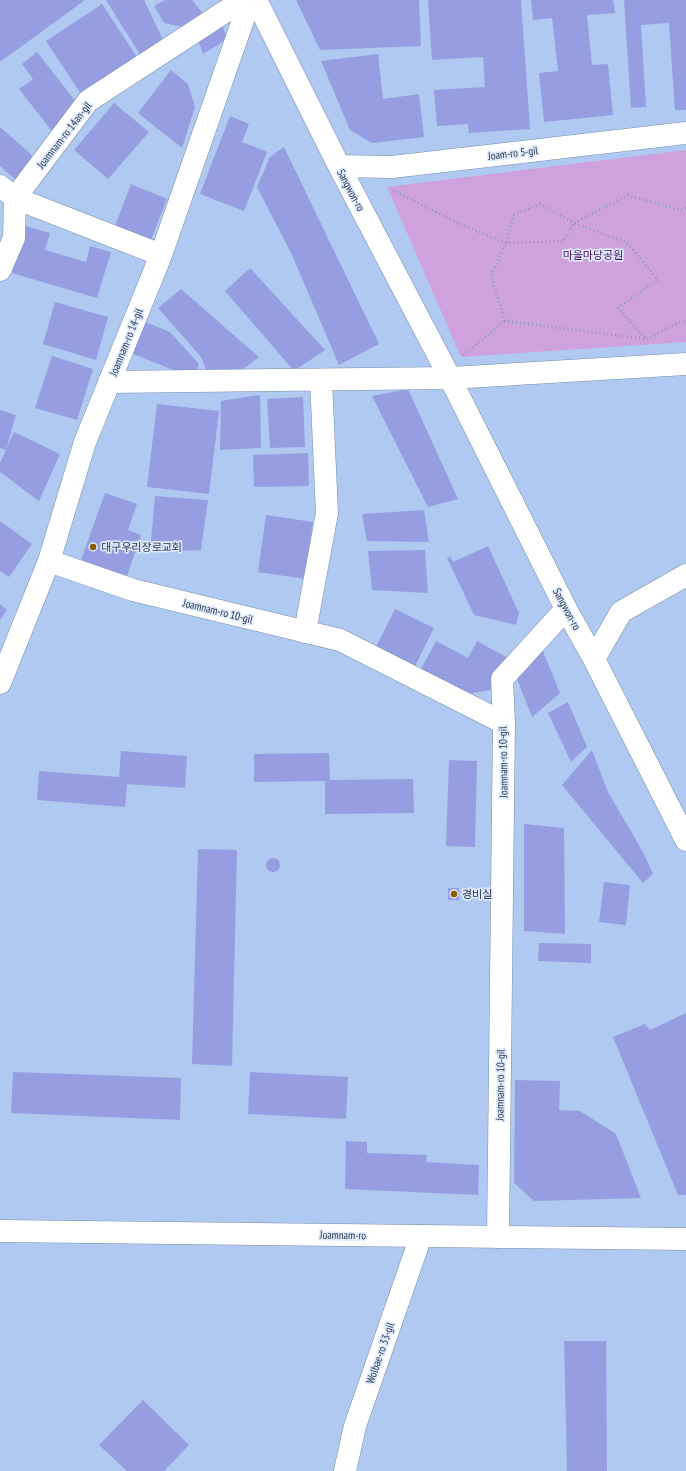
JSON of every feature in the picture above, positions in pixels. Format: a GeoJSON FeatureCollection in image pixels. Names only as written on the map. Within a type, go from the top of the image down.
{"type":"FeatureCollection","features":[{"type":"Feature","properties":{"kind":"street","name":"Joamnam-ro 14an-gil"},"geometry":{"type":"LineString","coordinates":[[8,192],[88,101],[243,0]]}},
{"type":"Feature","properties":{"kind":"street","name":"Joamnam-ro 14-gil"},"geometry":{"type":"LineString","coordinates":[[0,683],[49,561],[85,442],[161,255],[250,0]]}},
{"type":"Feature","properties":{"kind":"street","name":"Sangwon-ro"},"geometry":{"type":"LineString","coordinates":[[256,0],[339,166],[450,378],[566,609],[594,659],[686,840]]}},
{"type":"Feature","properties":{"kind":"street","name":"Joam-ro 5-gil"},"geometry":{"type":"LineString","coordinates":[[339,166],[392,167],[686,133]]}},
{"type":"Feature","properties":{"kind":"street"},"geometry":{"type":"LineString","coordinates":[[0,270],[14,238],[8,192],[161,255]]}},
{"type":"Feature","properties":{"kind":"street"},"geometry":{"type":"LineString","coordinates":[[109,382],[450,378],[686,364]]}},
{"type":"Feature","properties":{"kind":"street"},"geometry":{"type":"LineString","coordinates":[[306,632],[327,513],[321,380]]}},
{"type":"Feature","properties":{"kind":"street","name":"Joamnam-ro 10-gil"},"geometry":{"type":"LineString","coordinates":[[49,561],[133,590],[340,640],[504,723],[498,1238]]}},
{"type":"Feature","properties":{"kind":"street"},"geometry":{"type":"LineString","coordinates":[[594,659],[621,612],[686,575]]}},
{"type":"Feature","properties":{"kind":"street"},"geometry":{"type":"LineString","coordinates":[[504,723],[502,679],[566,609]]}},
{"type":"Feature","properties":{"kind":"street","name":"Joamnam-ro"},"geometry":{"type":"LineString","coordinates":[[0,1231],[686,1239]]}},
{"type":"Feature","properties":{"kind":"street","name":"Wolbae-ro 33-gil"},"geometry":{"type":"LineString","coordinates":[[345,1471],[355,1426],[421,1236]]}},
{"type":"Feature","properties":{"kind":"path"},"geometry":{"type":"LineString","coordinates":[[387,187],[458,223],[506,244],[563,241],[574,223],[628,195],[680,210],[686,208]]}},
{"type":"Feature","properties":{"kind":"path"},"geometry":{"type":"LineString","coordinates":[[505,321],[491,276],[506,244],[514,215],[540,204],[574,223],[627,243],[658,280],[618,308],[647,339]]}},
{"type":"Feature","properties":{"kind":"path"},"geometry":{"type":"LineString","coordinates":[[461,357],[505,321],[647,339],[686,319]]}},
{"type":"Feature","properties":{"kind":"green space","name":"마을마당공원"},"geometry":{"type":"Polygon","coordinates":[[[686,150],[686,342],[461,357],[387,187],[686,150]]]}},
{"type":"Feature","properties":{"kind":"building"},"geometry":{"type":"Polygon","coordinates":[[[0,0],[85,0],[0,62],[0,0]]]}},
{"type":"Feature","properties":{"kind":"building"},"geometry":{"type":"Polygon","coordinates":[[[106,0],[144,0],[164,42],[141,56],[106,0]]]}},
{"type":"Feature","properties":{"kind":"building"},"geometry":{"type":"Polygon","coordinates":[[[165,0],[192,0],[205,16],[188,28],[164,23],[154,6],[165,0]]]}},
{"type":"Feature","properties":{"kind":"building"},"geometry":{"type":"Polygon","coordinates":[[[296,0],[419,0],[421,46],[320,50],[296,0]]]}},
{"type":"Feature","properties":{"kind":"building"},"geometry":{"type":"Polygon","coordinates":[[[428,0],[521,0],[530,129],[469,133],[468,124],[437,126],[434,90],[485,87],[483,57],[432,60],[428,0]]]}},
{"type":"Feature","properties":{"kind":"building"},"geometry":{"type":"Polygon","coordinates":[[[531,0],[613,0],[615,13],[587,15],[592,65],[608,64],[613,115],[544,122],[539,73],[558,71],[552,18],[533,20],[531,0]]]}},
{"type":"Feature","properties":{"kind":"building"},"geometry":{"type":"Polygon","coordinates":[[[624,0],[686,0],[686,110],[675,110],[669,23],[641,25],[646,107],[631,108],[624,0]]]}},
{"type":"Feature","properties":{"kind":"building"},"geometry":{"type":"Polygon","coordinates":[[[102,4],[137,57],[81,94],[46,41],[102,4]]]}},
{"type":"Feature","properties":{"kind":"building"},"geometry":{"type":"Polygon","coordinates":[[[222,24],[227,39],[203,54],[198,39],[222,24]]]}},
{"type":"Feature","properties":{"kind":"building"},"geometry":{"type":"Polygon","coordinates":[[[37,52],[80,107],[51,130],[19,89],[33,79],[22,64],[37,52]]]}},
{"type":"Feature","properties":{"kind":"building"},"geometry":{"type":"Polygon","coordinates":[[[378,54],[383,99],[419,94],[424,137],[372,143],[350,130],[321,61],[378,54]]]}},
{"type":"Feature","properties":{"kind":"building"},"geometry":{"type":"Polygon","coordinates":[[[171,70],[188,84],[195,107],[182,148],[138,113],[171,70]]]}},
{"type":"Feature","properties":{"kind":"building"},"geometry":{"type":"Polygon","coordinates":[[[114,103],[149,132],[108,179],[74,150],[114,103]]]}},
{"type":"Feature","properties":{"kind":"building"},"geometry":{"type":"Polygon","coordinates":[[[230,116],[249,124],[242,142],[267,152],[244,211],[200,194],[230,116]]]}},
{"type":"Feature","properties":{"kind":"building"},"geometry":{"type":"Polygon","coordinates":[[[0,127],[34,157],[15,179],[0,166],[0,127]]]}},
{"type":"Feature","properties":{"kind":"building"},"geometry":{"type":"Polygon","coordinates":[[[284,147],[379,344],[339,365],[292,255],[257,187],[270,157],[284,147]]]}},
{"type":"Feature","properties":{"kind":"building"},"geometry":{"type":"Polygon","coordinates":[[[131,184],[167,199],[151,240],[115,226],[131,184]]]}},
{"type":"Feature","properties":{"kind":"building"},"geometry":{"type":"Polygon","coordinates":[[[26,226],[50,233],[45,250],[86,262],[90,246],[111,252],[97,298],[12,273],[26,226]]]}},
{"type":"Feature","properties":{"kind":"building"},"geometry":{"type":"Polygon","coordinates":[[[250,268],[325,350],[294,371],[225,291],[250,268]]]}},
{"type":"Feature","properties":{"kind":"building"},"geometry":{"type":"Polygon","coordinates":[[[181,289],[259,357],[238,373],[207,372],[201,357],[158,308],[181,289]]]}},
{"type":"Feature","properties":{"kind":"building"},"geometry":{"type":"Polygon","coordinates":[[[55,302],[108,317],[96,360],[43,344],[55,302]]]}},
{"type":"Feature","properties":{"kind":"building"},"geometry":{"type":"Polygon","coordinates":[[[143,321],[170,332],[199,364],[193,378],[131,353],[143,321]]]}},
{"type":"Feature","properties":{"kind":"building"},"geometry":{"type":"Polygon","coordinates":[[[52,356],[93,369],[77,420],[35,408],[52,356]]]}},
{"type":"Feature","properties":{"kind":"building"},"geometry":{"type":"Polygon","coordinates":[[[408,389],[458,499],[428,507],[372,396],[408,389]]]}},
{"type":"Feature","properties":{"kind":"building"},"geometry":{"type":"Polygon","coordinates":[[[260,395],[261,448],[220,450],[221,401],[260,395]]]}},
{"type":"Feature","properties":{"kind":"building"},"geometry":{"type":"Polygon","coordinates":[[[303,397],[305,447],[270,448],[267,399],[303,397]]]}},
{"type":"Feature","properties":{"kind":"building"},"geometry":{"type":"Polygon","coordinates":[[[157,404],[219,411],[209,494],[147,487],[157,404]]]}},
{"type":"Feature","properties":{"kind":"building"},"geometry":{"type":"Polygon","coordinates":[[[0,410],[16,415],[6,450],[0,448],[0,410]]]}},
{"type":"Feature","properties":{"kind":"building"},"geometry":{"type":"Polygon","coordinates":[[[14,432],[60,454],[39,501],[0,472],[0,463],[14,432]]]}},
{"type":"Feature","properties":{"kind":"building"},"geometry":{"type":"Polygon","coordinates":[[[308,453],[309,486],[254,487],[253,455],[308,453]]]}},
{"type":"Feature","properties":{"kind":"building"},"geometry":{"type":"Polygon","coordinates":[[[105,493],[137,504],[128,530],[141,535],[127,576],[81,560],[105,493]]]}},
{"type":"Feature","properties":{"kind":"building"},"geometry":{"type":"Polygon","coordinates":[[[155,496],[208,500],[201,550],[150,552],[155,496]]]}},
{"type":"Feature","properties":{"kind":"building"},"geometry":{"type":"Polygon","coordinates":[[[424,510],[429,542],[367,541],[362,514],[424,510]]]}},
{"type":"Feature","properties":{"kind":"building"},"geometry":{"type":"Polygon","coordinates":[[[266,515],[313,522],[305,579],[258,572],[266,515]]]}},
{"type":"Feature","properties":{"kind":"building"},"geometry":{"type":"Polygon","coordinates":[[[0,521],[32,544],[9,577],[0,571],[0,521]]]}},
{"type":"Feature","properties":{"kind":"building"},"geometry":{"type":"Polygon","coordinates":[[[488,546],[519,613],[516,625],[474,615],[447,558],[450,556],[453,562],[488,546]]]}},
{"type":"Feature","properties":{"kind":"building"},"geometry":{"type":"Polygon","coordinates":[[[425,550],[428,593],[372,590],[368,551],[425,550]]]}},
{"type":"Feature","properties":{"kind":"building"},"geometry":{"type":"Polygon","coordinates":[[[0,604],[7,610],[0,620],[0,604]]]}},
{"type":"Feature","properties":{"kind":"building"},"geometry":{"type":"Polygon","coordinates":[[[395,609],[434,628],[415,666],[376,647],[395,609]]]}},
{"type":"Feature","properties":{"kind":"building"},"geometry":{"type":"Polygon","coordinates":[[[436,641],[468,658],[477,641],[508,658],[491,690],[468,694],[421,669],[436,641]]]}},
{"type":"Feature","properties":{"kind":"building"},"geometry":{"type":"Polygon","coordinates":[[[542,649],[560,693],[532,717],[516,676],[542,649]]]}},
{"type":"Feature","properties":{"kind":"building"},"geometry":{"type":"Polygon","coordinates":[[[568,702],[587,747],[571,762],[548,713],[568,702]]]}},
{"type":"Feature","properties":{"kind":"building"},"geometry":{"type":"Polygon","coordinates":[[[592,750],[608,792],[643,852],[653,874],[643,883],[562,785],[592,750]]]}},
{"type":"Feature","properties":{"kind":"building"},"geometry":{"type":"Polygon","coordinates":[[[121,751],[187,756],[185,788],[127,784],[125,807],[37,800],[39,771],[119,777],[121,751]]]}},
{"type":"Feature","properties":{"kind":"building"},"geometry":{"type":"Polygon","coordinates":[[[329,753],[330,780],[413,779],[414,813],[325,814],[325,781],[254,782],[254,754],[329,753]]]}},
{"type":"Feature","properties":{"kind":"building"},"geometry":{"type":"Polygon","coordinates":[[[449,760],[477,761],[475,847],[446,846],[449,760]]]}},
{"type":"Feature","properties":{"kind":"building"},"geometry":{"type":"Polygon","coordinates":[[[524,824],[564,828],[565,934],[524,931],[524,824]]]}},
{"type":"Feature","properties":{"kind":"building"},"geometry":{"type":"Polygon","coordinates":[[[198,849],[237,850],[232,1066],[192,1064],[198,849]]]}},
{"type":"Feature","properties":{"kind":"building"},"geometry":{"type":"Polygon","coordinates":[[[270,858],[276,858],[280,862],[280,868],[276,872],[270,872],[266,868],[266,862],[270,858]]]}},
{"type":"Feature","properties":{"kind":"building"},"geometry":{"type":"Polygon","coordinates":[[[604,882],[630,885],[626,925],[599,922],[604,882]]]}},
{"type":"Feature","properties":{"kind":"building","name":"경비실"},"geometry":{"type":"Polygon","coordinates":[[[448,888],[459,888],[459,900],[448,900],[448,888]]]}},
{"type":"Feature","properties":{"kind":"building"},"geometry":{"type":"Polygon","coordinates":[[[539,943],[591,944],[591,963],[538,961],[539,943]]]}},
{"type":"Feature","properties":{"kind":"building"},"geometry":{"type":"Polygon","coordinates":[[[686,1013],[686,1195],[678,1195],[613,1037],[645,1024],[650,1030],[686,1013]]]}},
{"type":"Feature","properties":{"kind":"building"},"geometry":{"type":"Polygon","coordinates":[[[13,1072],[181,1078],[180,1120],[11,1113],[13,1072]]]}},
{"type":"Feature","properties":{"kind":"building"},"geometry":{"type":"Polygon","coordinates":[[[250,1072],[348,1077],[346,1119],[248,1114],[250,1072]]]}},
{"type":"Feature","properties":{"kind":"building"},"geometry":{"type":"Polygon","coordinates":[[[515,1080],[560,1081],[559,1110],[580,1111],[616,1134],[641,1198],[534,1201],[514,1183],[515,1080]]]}},
{"type":"Feature","properties":{"kind":"building"},"geometry":{"type":"Polygon","coordinates":[[[346,1141],[367,1142],[367,1153],[427,1155],[426,1162],[479,1165],[478,1195],[345,1189],[346,1141]]]}},
{"type":"Feature","properties":{"kind":"building"},"geometry":{"type":"Polygon","coordinates":[[[564,1341],[606,1341],[607,1471],[567,1471],[564,1341]]]}},
{"type":"Feature","properties":{"kind":"building"},"geometry":{"type":"Polygon","coordinates":[[[143,1400],[189,1445],[164,1471],[127,1471],[99,1445],[143,1400]]]}},
{"type":"Feature","properties":{"kind":"place","name":"대구우리장로교회"},"geometry":{"type":"Point","coordinates":[93,547]}},
{"type":"Feature","properties":{"kind":"place","name":"경비실"},"geometry":{"type":"Point","coordinates":[454,894]}}]}
